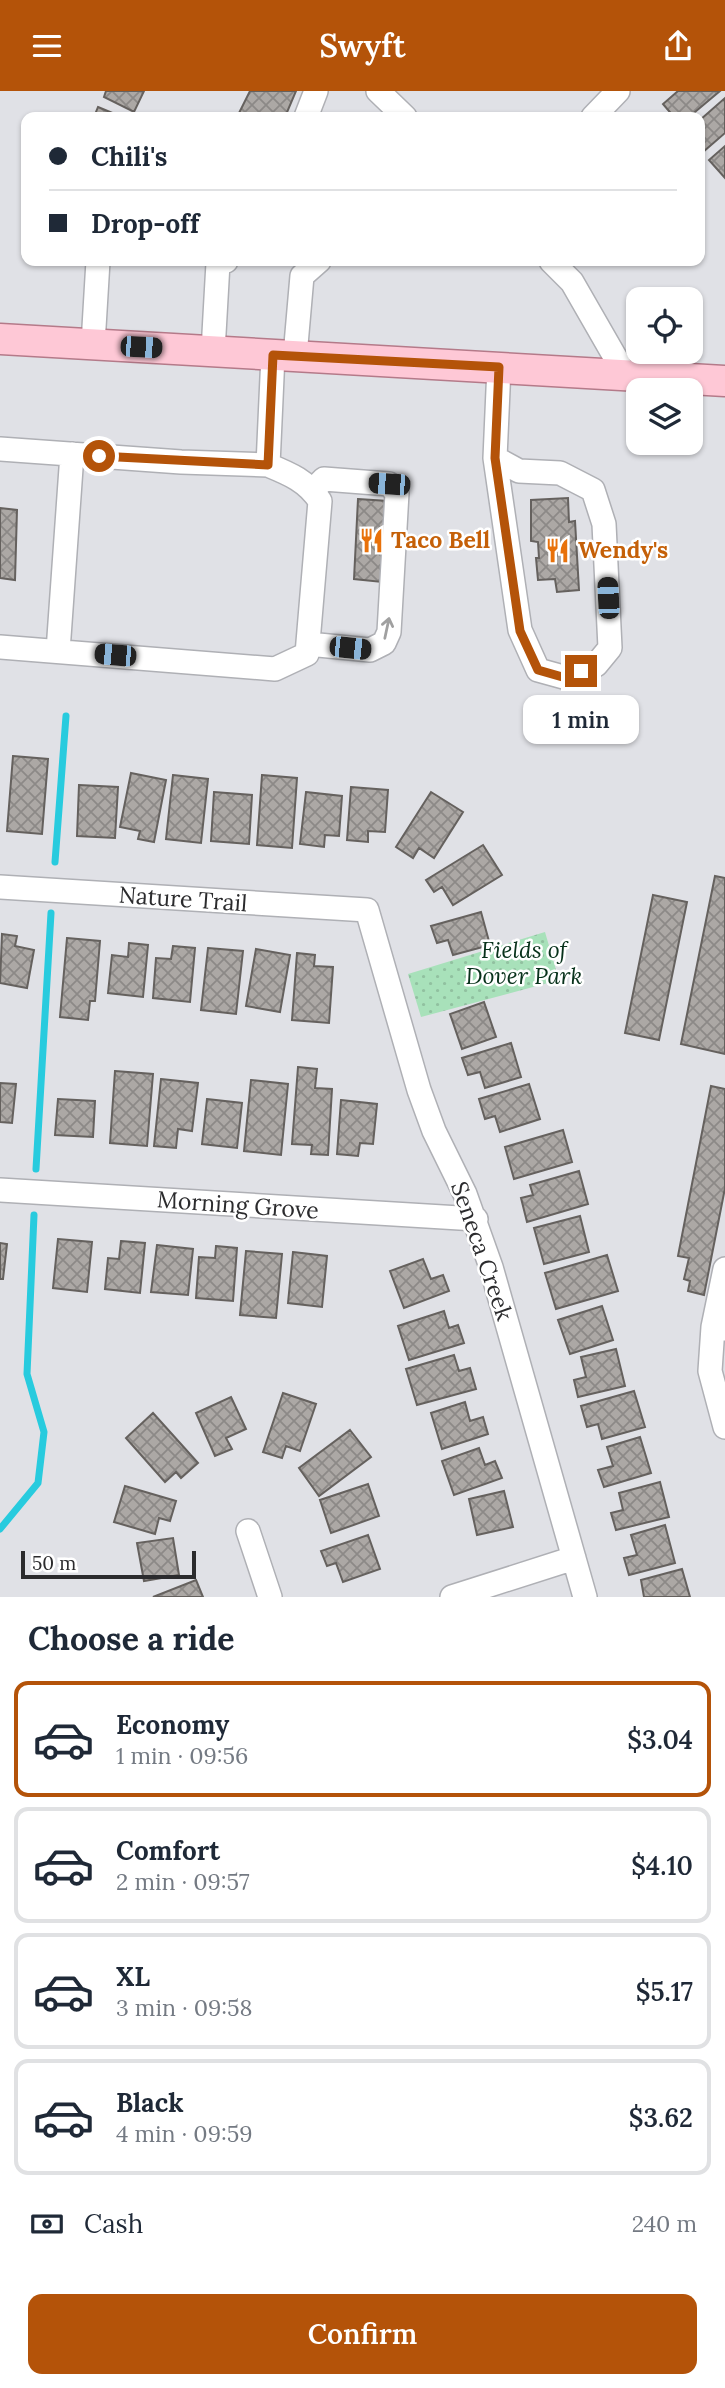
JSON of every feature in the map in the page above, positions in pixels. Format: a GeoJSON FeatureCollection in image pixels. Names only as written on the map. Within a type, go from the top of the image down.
{"type":"FeatureCollection","features":[{"type":"Feature","properties":{"kind":"main road"},"geometry":{"type":"LineString","coordinates":[[0,339],[725,381]]}},
{"type":"Feature","properties":{"kind":"street"},"geometry":{"type":"LineString","coordinates":[[308,112],[316,91]]}},
{"type":"Feature","properties":{"kind":"street"},"geometry":{"type":"LineString","coordinates":[[378,91],[400,112]]}},
{"type":"Feature","properties":{"kind":"street"},"geometry":{"type":"LineString","coordinates":[[598,112],[618,91]]}},
{"type":"Feature","properties":{"kind":"street"},"geometry":{"type":"LineString","coordinates":[[93,344],[99,266]]}},
{"type":"Feature","properties":{"kind":"street"},"geometry":{"type":"LineString","coordinates":[[213,351],[218,266]]}},
{"type":"Feature","properties":{"kind":"street"},"geometry":{"type":"LineString","coordinates":[[268,465],[284,356],[302,276],[313,266]]}},
{"type":"Feature","properties":{"kind":"street"},"geometry":{"type":"LineString","coordinates":[[556,266],[572,282],[626,376]]}},
{"type":"Feature","properties":{"kind":"street"},"geometry":{"type":"LineString","coordinates":[[495,458],[520,471],[560,473],[593,490],[604,524],[610,648],[596,665],[566,678],[538,670],[520,631],[495,458],[499,367]]}},
{"type":"Feature","properties":{"kind":"street"},"geometry":{"type":"LineString","coordinates":[[0,449],[181,462],[268,465],[299,478],[313,490],[320,501],[307,654],[275,669],[0,647]]}},
{"type":"Feature","properties":{"kind":"street"},"geometry":{"type":"LineString","coordinates":[[58,651],[72,454]]}},
{"type":"Feature","properties":{"kind":"street"},"geometry":{"type":"LineString","coordinates":[[308,643],[370,650],[384,643],[389,632],[397,493],[389,484],[324,479],[313,490]]}},
{"type":"Feature","properties":{"kind":"street","name":"Nature Trail"},"geometry":{"type":"LineString","coordinates":[[0,887],[367,910]]}},
{"type":"Feature","properties":{"kind":"street","name":"Seneca Creek"},"geometry":{"type":"LineString","coordinates":[[367,910],[419,1090],[434,1131],[476,1220],[491,1266],[584,1597]]}},
{"type":"Feature","properties":{"kind":"street","name":"Morning Grove"},"geometry":{"type":"LineString","coordinates":[[0,1190],[476,1220]]}},
{"type":"Feature","properties":{"kind":"street"},"geometry":{"type":"LineString","coordinates":[[725,1269],[719,1328],[710,1371],[725,1427]]}},
{"type":"Feature","properties":{"kind":"street"},"geometry":{"type":"LineString","coordinates":[[248,1531],[270,1597]]}},
{"type":"Feature","properties":{"kind":"street"},"geometry":{"type":"LineString","coordinates":[[452,1597],[573,1558]]}},
{"type":"Feature","properties":{"kind":"green space","name":"Fields of Dover Park"},"geometry":{"type":"Polygon","coordinates":[[[545,932],[559,980],[421,1017],[408,974],[545,932]]]}},
{"type":"Feature","properties":{"kind":"building"},"geometry":{"type":"Polygon","coordinates":[[[106,91],[144,91],[134,112],[104,97],[106,91]]]}},
{"type":"Feature","properties":{"kind":"building"},"geometry":{"type":"Polygon","coordinates":[[[250,91],[296,91],[287,112],[240,112],[250,91]]]}},
{"type":"Feature","properties":{"kind":"building"},"geometry":{"type":"Polygon","coordinates":[[[678,91],[720,91],[695,112],[670,112],[663,104],[678,91]]]}},
{"type":"Feature","properties":{"kind":"building"},"geometry":{"type":"Polygon","coordinates":[[[725,98],[725,133],[705,150],[705,116],[725,98]]]}},
{"type":"Feature","properties":{"kind":"building"},"geometry":{"type":"Polygon","coordinates":[[[98,107],[110,112],[96,112],[98,107]]]}},
{"type":"Feature","properties":{"kind":"building"},"geometry":{"type":"Polygon","coordinates":[[[725,146],[725,178],[709,160],[725,146]]]}},
{"type":"Feature","properties":{"kind":"building","name":"Wendy's"},"geometry":{"type":"Polygon","coordinates":[[[568,498],[569,522],[575,521],[579,590],[557,592],[555,579],[538,580],[538,542],[531,541],[531,500],[568,498]]]}},
{"type":"Feature","properties":{"kind":"building","name":"Taco Bell"},"geometry":{"type":"Polygon","coordinates":[[[358,499],[388,501],[382,582],[354,579],[358,499]]]}},
{"type":"Feature","properties":{"kind":"building"},"geometry":{"type":"Polygon","coordinates":[[[0,508],[17,510],[15,580],[0,578],[0,508]]]}},
{"type":"Feature","properties":{"kind":"building"},"geometry":{"type":"Polygon","coordinates":[[[13,756],[48,759],[42,834],[7,831],[13,756]]]}},
{"type":"Feature","properties":{"kind":"building"},"geometry":{"type":"Polygon","coordinates":[[[131,773],[166,780],[154,842],[138,839],[140,831],[120,827],[131,773]]]}},
{"type":"Feature","properties":{"kind":"building"},"geometry":{"type":"Polygon","coordinates":[[[173,775],[208,779],[201,843],[166,839],[173,775]]]}},
{"type":"Feature","properties":{"kind":"building"},"geometry":{"type":"Polygon","coordinates":[[[262,775],[297,778],[292,848],[257,845],[262,775]]]}},
{"type":"Feature","properties":{"kind":"building"},"geometry":{"type":"Polygon","coordinates":[[[79,785],[118,787],[115,838],[77,836],[79,785]]]}},
{"type":"Feature","properties":{"kind":"building"},"geometry":{"type":"Polygon","coordinates":[[[351,787],[388,790],[385,832],[368,831],[368,842],[347,840],[351,787]]]}},
{"type":"Feature","properties":{"kind":"building"},"geometry":{"type":"Polygon","coordinates":[[[214,792],[252,795],[249,844],[211,841],[214,792]]]}},
{"type":"Feature","properties":{"kind":"building"},"geometry":{"type":"Polygon","coordinates":[[[306,792],[342,796],[339,836],[325,835],[324,847],[300,844],[306,792]]]}},
{"type":"Feature","properties":{"kind":"building"},"geometry":{"type":"Polygon","coordinates":[[[431,792],[463,812],[434,858],[419,848],[413,858],[396,847],[431,792]]]}},
{"type":"Feature","properties":{"kind":"building"},"geometry":{"type":"Polygon","coordinates":[[[483,845],[502,875],[453,905],[442,887],[434,892],[426,880],[483,845]]]}},
{"type":"Feature","properties":{"kind":"building"},"geometry":{"type":"Polygon","coordinates":[[[715,876],[725,878],[725,1054],[681,1044],[715,876]]]}},
{"type":"Feature","properties":{"kind":"building"},"geometry":{"type":"Polygon","coordinates":[[[653,895],[687,902],[659,1040],[625,1033],[653,895]]]}},
{"type":"Feature","properties":{"kind":"building"},"geometry":{"type":"Polygon","coordinates":[[[481,912],[490,945],[453,955],[448,940],[437,943],[431,926],[481,912]]]}},
{"type":"Feature","properties":{"kind":"building"},"geometry":{"type":"Polygon","coordinates":[[[2,934],[17,936],[15,946],[34,950],[27,988],[0,983],[2,934]]]}},
{"type":"Feature","properties":{"kind":"building"},"geometry":{"type":"Polygon","coordinates":[[[67,938],[100,941],[95,1001],[90,1001],[88,1020],[60,1017],[67,938]]]}},
{"type":"Feature","properties":{"kind":"building"},"geometry":{"type":"Polygon","coordinates":[[[129,943],[148,945],[143,997],[108,993],[112,955],[128,957],[129,943]]]}},
{"type":"Feature","properties":{"kind":"building"},"geometry":{"type":"Polygon","coordinates":[[[173,946],[195,948],[190,1002],[153,998],[156,958],[171,959],[173,946]]]}},
{"type":"Feature","properties":{"kind":"building"},"geometry":{"type":"Polygon","coordinates":[[[208,948],[243,951],[236,1014],[201,1010],[208,948]]]}},
{"type":"Feature","properties":{"kind":"building"},"geometry":{"type":"Polygon","coordinates":[[[256,949],[290,955],[280,1012],[246,1006],[256,949]]]}},
{"type":"Feature","properties":{"kind":"building"},"geometry":{"type":"Polygon","coordinates":[[[297,953],[315,955],[314,966],[333,967],[329,1023],[292,1020],[297,953]]]}},
{"type":"Feature","properties":{"kind":"building"},"geometry":{"type":"Polygon","coordinates":[[[484,1002],[496,1037],[462,1049],[450,1014],[484,1002]]]}},
{"type":"Feature","properties":{"kind":"building"},"geometry":{"type":"Polygon","coordinates":[[[511,1043],[521,1077],[485,1088],[480,1072],[468,1075],[462,1058],[511,1043]]]}},
{"type":"Feature","properties":{"kind":"building"},"geometry":{"type":"Polygon","coordinates":[[[298,1067],[317,1069],[315,1088],[332,1089],[328,1155],[311,1154],[312,1145],[292,1144],[298,1067]]]}},
{"type":"Feature","properties":{"kind":"building"},"geometry":{"type":"Polygon","coordinates":[[[115,1071],[153,1074],[147,1146],[110,1143],[115,1071]]]}},
{"type":"Feature","properties":{"kind":"building"},"geometry":{"type":"Polygon","coordinates":[[[161,1079],[198,1083],[192,1131],[178,1129],[176,1148],[154,1146],[161,1079]]]}},
{"type":"Feature","properties":{"kind":"building"},"geometry":{"type":"Polygon","coordinates":[[[251,1080],[288,1084],[281,1155],[244,1151],[251,1080]]]}},
{"type":"Feature","properties":{"kind":"building"},"geometry":{"type":"Polygon","coordinates":[[[0,1083],[16,1084],[12,1123],[0,1122],[0,1083]]]}},
{"type":"Feature","properties":{"kind":"building"},"geometry":{"type":"Polygon","coordinates":[[[529,1084],[540,1119],[500,1132],[495,1116],[485,1119],[479,1099],[529,1084]]]}},
{"type":"Feature","properties":{"kind":"building"},"geometry":{"type":"Polygon","coordinates":[[[711,1086],[725,1089],[725,1188],[704,1295],[688,1291],[690,1281],[684,1279],[689,1258],[678,1256],[711,1086]]]}},
{"type":"Feature","properties":{"kind":"building"},"geometry":{"type":"Polygon","coordinates":[[[58,1099],[95,1101],[93,1137],[55,1135],[58,1099]]]}},
{"type":"Feature","properties":{"kind":"building"},"geometry":{"type":"Polygon","coordinates":[[[207,1099],[242,1103],[237,1148],[202,1144],[207,1099]]]}},
{"type":"Feature","properties":{"kind":"building"},"geometry":{"type":"Polygon","coordinates":[[[341,1100],[377,1104],[373,1144],[360,1143],[358,1156],[337,1154],[341,1100]]]}},
{"type":"Feature","properties":{"kind":"building"},"geometry":{"type":"Polygon","coordinates":[[[563,1130],[572,1162],[514,1179],[505,1147],[563,1130]]]}},
{"type":"Feature","properties":{"kind":"building"},"geometry":{"type":"Polygon","coordinates":[[[579,1171],[588,1204],[527,1222],[521,1198],[533,1195],[530,1185],[579,1171]]]}},
{"type":"Feature","properties":{"kind":"building"},"geometry":{"type":"Polygon","coordinates":[[[580,1216],[589,1252],[544,1264],[534,1228],[580,1216]]]}},
{"type":"Feature","properties":{"kind":"building"},"geometry":{"type":"Polygon","coordinates":[[[58,1239],[92,1242],[87,1292],[53,1288],[58,1239]]]}},
{"type":"Feature","properties":{"kind":"building"},"geometry":{"type":"Polygon","coordinates":[[[121,1241],[145,1243],[140,1293],[105,1289],[108,1258],[119,1259],[121,1241]]]}},
{"type":"Feature","properties":{"kind":"building"},"geometry":{"type":"Polygon","coordinates":[[[0,1243],[7,1244],[3,1279],[0,1279],[0,1243]]]}},
{"type":"Feature","properties":{"kind":"building"},"geometry":{"type":"Polygon","coordinates":[[[157,1245],[193,1249],[188,1295],[151,1292],[157,1245]]]}},
{"type":"Feature","properties":{"kind":"building"},"geometry":{"type":"Polygon","coordinates":[[[216,1246],[237,1248],[233,1301],[196,1298],[199,1257],[215,1258],[216,1246]]]}},
{"type":"Feature","properties":{"kind":"building"},"geometry":{"type":"Polygon","coordinates":[[[246,1251],[282,1254],[276,1318],[240,1315],[246,1251]]]}},
{"type":"Feature","properties":{"kind":"building"},"geometry":{"type":"Polygon","coordinates":[[[293,1252],[327,1256],[322,1307],[288,1303],[293,1252]]]}},
{"type":"Feature","properties":{"kind":"building"},"geometry":{"type":"Polygon","coordinates":[[[607,1255],[618,1291],[556,1309],[545,1273],[607,1255]]]}},
{"type":"Feature","properties":{"kind":"building"},"geometry":{"type":"Polygon","coordinates":[[[423,1259],[431,1279],[443,1275],[449,1291],[404,1308],[390,1271],[423,1259]]]}},
{"type":"Feature","properties":{"kind":"building"},"geometry":{"type":"Polygon","coordinates":[[[602,1306],[613,1340],[570,1354],[558,1320],[602,1306]]]}},
{"type":"Feature","properties":{"kind":"building"},"geometry":{"type":"Polygon","coordinates":[[[444,1311],[449,1328],[458,1325],[464,1343],[409,1360],[398,1326],[444,1311]]]}},
{"type":"Feature","properties":{"kind":"building"},"geometry":{"type":"Polygon","coordinates":[[[616,1349],[625,1386],[578,1397],[574,1380],[586,1377],[581,1357],[616,1349]]]}},
{"type":"Feature","properties":{"kind":"building"},"geometry":{"type":"Polygon","coordinates":[[[454,1355],[459,1371],[470,1368],[476,1389],[417,1405],[406,1369],[454,1355]]]}},
{"type":"Feature","properties":{"kind":"building"},"geometry":{"type":"Polygon","coordinates":[[[634,1391],[645,1427],[602,1439],[598,1424],[587,1427],[581,1406],[634,1391]]]}},
{"type":"Feature","properties":{"kind":"building"},"geometry":{"type":"Polygon","coordinates":[[[283,1393],[316,1404],[300,1451],[286,1446],[282,1458],[263,1452],[283,1393]]]}},
{"type":"Feature","properties":{"kind":"building"},"geometry":{"type":"Polygon","coordinates":[[[231,1397],[246,1429],[226,1438],[232,1449],[215,1456],[196,1413],[231,1397]]]}},
{"type":"Feature","properties":{"kind":"building"},"geometry":{"type":"Polygon","coordinates":[[[465,1402],[470,1421],[483,1417],[488,1434],[442,1449],[431,1413],[465,1402]]]}},
{"type":"Feature","properties":{"kind":"building"},"geometry":{"type":"Polygon","coordinates":[[[153,1413],[198,1463],[181,1478],[176,1472],[165,1482],[126,1438],[153,1413]]]}},
{"type":"Feature","properties":{"kind":"building"},"geometry":{"type":"Polygon","coordinates":[[[350,1430],[371,1457],[319,1496],[299,1468],[350,1430]]]}},
{"type":"Feature","properties":{"kind":"building"},"geometry":{"type":"Polygon","coordinates":[[[640,1437],[651,1473],[604,1487],[598,1470],[613,1466],[607,1447],[640,1437]]]}},
{"type":"Feature","properties":{"kind":"building"},"geometry":{"type":"Polygon","coordinates":[[[479,1448],[485,1465],[495,1461],[502,1478],[454,1495],[442,1461],[479,1448]]]}},
{"type":"Feature","properties":{"kind":"building"},"geometry":{"type":"Polygon","coordinates":[[[660,1482],[669,1517],[616,1530],[611,1513],[623,1510],[619,1493],[660,1482]]]}},
{"type":"Feature","properties":{"kind":"building"},"geometry":{"type":"Polygon","coordinates":[[[368,1484],[379,1516],[331,1533],[320,1500],[368,1484]]]}},
{"type":"Feature","properties":{"kind":"building"},"geometry":{"type":"Polygon","coordinates":[[[125,1486],[176,1501],[170,1521],[159,1518],[155,1534],[114,1522],[125,1486]]]}},
{"type":"Feature","properties":{"kind":"building"},"geometry":{"type":"Polygon","coordinates":[[[504,1491],[513,1527],[477,1535],[469,1499],[504,1491]]]}},
{"type":"Feature","properties":{"kind":"building"},"geometry":{"type":"Polygon","coordinates":[[[665,1525],[675,1563],[629,1575],[624,1558],[637,1555],[631,1535],[665,1525]]]}},
{"type":"Feature","properties":{"kind":"building"},"geometry":{"type":"Polygon","coordinates":[[[368,1535],[380,1569],[343,1582],[336,1563],[327,1566],[321,1551],[368,1535]]]}},
{"type":"Feature","properties":{"kind":"building"},"geometry":{"type":"Polygon","coordinates":[[[173,1538],[179,1575],[144,1581],[137,1543],[173,1538]]]}},
{"type":"Feature","properties":{"kind":"building"},"geometry":{"type":"Polygon","coordinates":[[[682,1569],[690,1597],[644,1597],[641,1580],[682,1569]]]}},
{"type":"Feature","properties":{"kind":"building"},"geometry":{"type":"Polygon","coordinates":[[[196,1580],[203,1597],[153,1597],[196,1580]]]}},
{"type":"Feature","properties":{"kind":"waterway"},"geometry":{"type":"LineString","coordinates":[[55,862],[66,716]]}},
{"type":"Feature","properties":{"kind":"waterway"},"geometry":{"type":"LineString","coordinates":[[36,1169],[51,913]]}},
{"type":"Feature","properties":{"kind":"waterway"},"geometry":{"type":"LineString","coordinates":[[0,1529],[38,1483],[44,1432],[27,1374],[34,1215]]}},
{"type":"Feature","properties":{"kind":"place","name":"Taco Bell"},"geometry":{"type":"Point","coordinates":[371,540]}},
{"type":"Feature","properties":{"kind":"place","name":"Wendy's"},"geometry":{"type":"Point","coordinates":[558,550]}},
{"type":"Feature","properties":{"kind":"route"},"geometry":{"type":"LineString","coordinates":[[99,456],[268,465],[273,355],[499,367],[495,458],[520,631],[538,670],[566,678],[581,671]]}}]}
